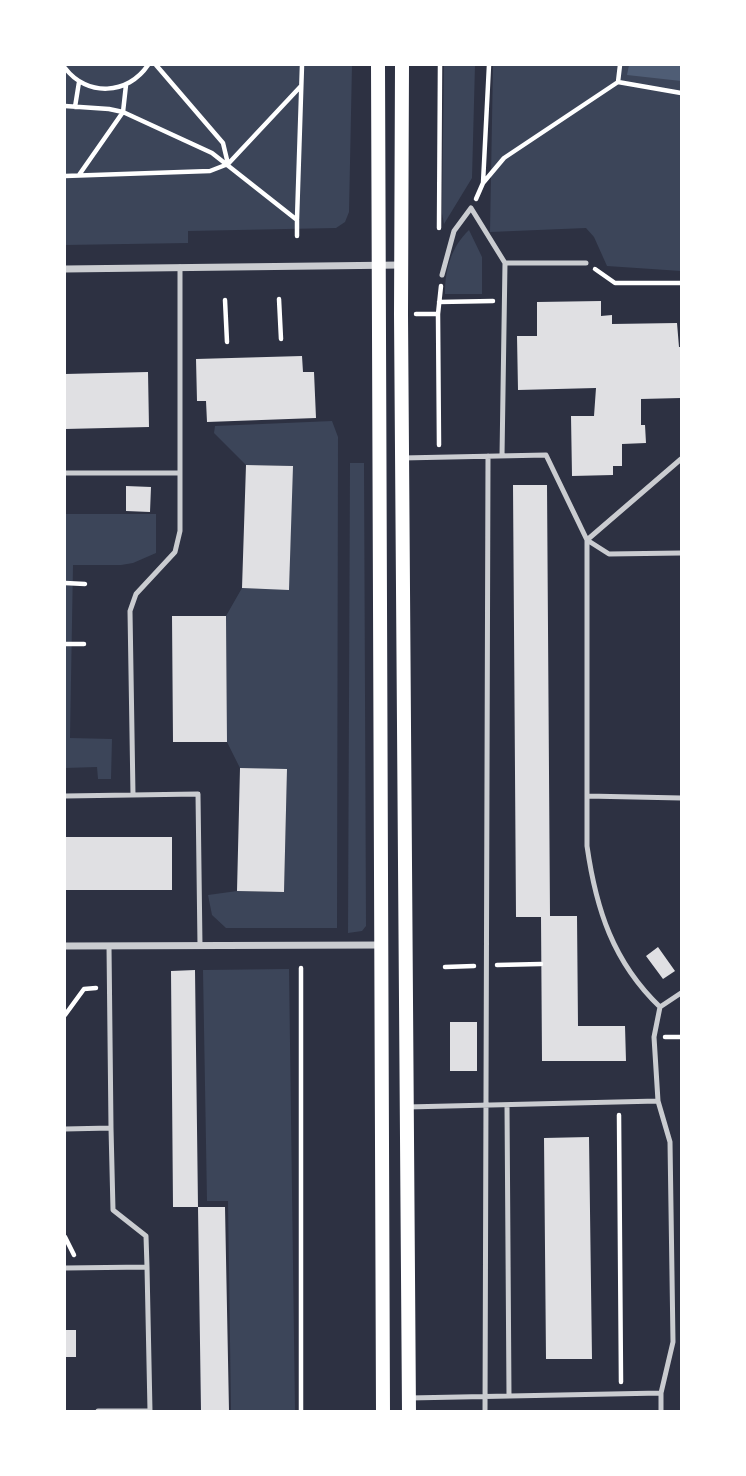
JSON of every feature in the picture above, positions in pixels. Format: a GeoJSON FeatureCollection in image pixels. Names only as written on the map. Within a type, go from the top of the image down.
{"type":"FeatureCollection","features":[{"type":"Feature","properties":{"kind":"main road"},"geometry":{"type":"LineString","coordinates":[[378,65],[383,1411]]}},
{"type":"Feature","properties":{"kind":"main road"},"geometry":{"type":"LineString","coordinates":[[402,65],[409,1405]]}},
{"type":"Feature","properties":{"kind":"street"},"geometry":{"type":"LineString","coordinates":[[65,269],[401,264]]}},
{"type":"Feature","properties":{"kind":"street"},"geometry":{"type":"LineString","coordinates":[[65,946],[383,945]]}},
{"type":"Feature","properties":{"kind":"lane"},"geometry":{"type":"LineString","coordinates":[[442,275],[454,231],[471,208],[505,263],[502,456]]}},
{"type":"Feature","properties":{"kind":"lane"},"geometry":{"type":"LineString","coordinates":[[505,263],[586,263]]}},
{"type":"Feature","properties":{"kind":"lane"},"geometry":{"type":"LineString","coordinates":[[133,795],[130,611],[136,594],[175,552],[180,531],[180,267]]}},
{"type":"Feature","properties":{"kind":"lane"},"geometry":{"type":"LineString","coordinates":[[402,458],[546,455],[587,540],[587,846],[593,887],[607,933],[645,993],[660,1007]]}},
{"type":"Feature","properties":{"kind":"lane"},"geometry":{"type":"LineString","coordinates":[[485,1411],[488,456]]}},
{"type":"Feature","properties":{"kind":"lane"},"geometry":{"type":"LineString","coordinates":[[587,540],[681,459]]}},
{"type":"Feature","properties":{"kind":"lane"},"geometry":{"type":"LineString","coordinates":[[65,473],[180,473]]}},
{"type":"Feature","properties":{"kind":"lane"},"geometry":{"type":"LineString","coordinates":[[587,540],[609,554],[681,553]]}},
{"type":"Feature","properties":{"kind":"lane"},"geometry":{"type":"LineString","coordinates":[[65,796],[198,794],[200,946]]}},
{"type":"Feature","properties":{"kind":"lane"},"geometry":{"type":"LineString","coordinates":[[587,796],[681,798]]}},
{"type":"Feature","properties":{"kind":"lane"},"geometry":{"type":"LineString","coordinates":[[98,1411],[150,1411],[146,1236],[113,1210],[109,946]]}},
{"type":"Feature","properties":{"kind":"lane"},"geometry":{"type":"LineString","coordinates":[[662,1411],[661,1393],[673,1342],[671,1182],[670,1142],[658,1101],[654,1037],[660,1007],[681,993]]}},
{"type":"Feature","properties":{"kind":"lane"},"geometry":{"type":"LineString","coordinates":[[407,1107],[658,1101]]}},
{"type":"Feature","properties":{"kind":"lane"},"geometry":{"type":"LineString","coordinates":[[507,1105],[509,1396]]}},
{"type":"Feature","properties":{"kind":"lane"},"geometry":{"type":"LineString","coordinates":[[65,1129],[111,1128]]}},
{"type":"Feature","properties":{"kind":"lane"},"geometry":{"type":"LineString","coordinates":[[65,1268],[147,1267]]}},
{"type":"Feature","properties":{"kind":"lane"},"geometry":{"type":"LineString","coordinates":[[409,1405],[485,1396],[661,1393]]}},
{"type":"Feature","properties":{"kind":"path"},"geometry":{"type":"LineString","coordinates":[[65,68],[79,82],[111,90],[126,85],[141,75],[148,65]]}},
{"type":"Feature","properties":{"kind":"path"},"geometry":{"type":"LineString","coordinates":[[156,65],[223,142],[228,164]]}},
{"type":"Feature","properties":{"kind":"path"},"geometry":{"type":"LineString","coordinates":[[297,236],[302,65]]}},
{"type":"Feature","properties":{"kind":"path"},"geometry":{"type":"LineString","coordinates":[[440,65],[440,239]]}},
{"type":"Feature","properties":{"kind":"path"},"geometry":{"type":"LineString","coordinates":[[483,183],[489,65]]}},
{"type":"Feature","properties":{"kind":"path"},"geometry":{"type":"LineString","coordinates":[[618,82],[620,65]]}},
{"type":"Feature","properties":{"kind":"path"},"geometry":{"type":"LineString","coordinates":[[75,107],[79,82]]}},
{"type":"Feature","properties":{"kind":"path"},"geometry":{"type":"LineString","coordinates":[[471,208],[483,183],[504,158],[618,82],[681,93]]}},
{"type":"Feature","properties":{"kind":"path"},"geometry":{"type":"LineString","coordinates":[[79,176],[123,112],[126,85]]}},
{"type":"Feature","properties":{"kind":"path"},"geometry":{"type":"LineString","coordinates":[[65,176],[210,171],[228,164],[300,86]]}},
{"type":"Feature","properties":{"kind":"path"},"geometry":{"type":"LineString","coordinates":[[65,106],[123,112],[212,153],[297,220]]}},
{"type":"Feature","properties":{"kind":"path"},"geometry":{"type":"LineString","coordinates":[[586,263],[615,283],[681,284]]}},
{"type":"Feature","properties":{"kind":"path"},"geometry":{"type":"LineString","coordinates":[[439,458],[438,314],[442,275]]}},
{"type":"Feature","properties":{"kind":"path"},"geometry":{"type":"LineString","coordinates":[[279,299],[281,339]]}},
{"type":"Feature","properties":{"kind":"path"},"geometry":{"type":"LineString","coordinates":[[225,300],[227,342]]}},
{"type":"Feature","properties":{"kind":"path"},"geometry":{"type":"LineString","coordinates":[[439,302],[504,301]]}},
{"type":"Feature","properties":{"kind":"path"},"geometry":{"type":"LineString","coordinates":[[415,314],[438,314]]}},
{"type":"Feature","properties":{"kind":"path"},"geometry":{"type":"LineString","coordinates":[[65,583],[85,584]]}},
{"type":"Feature","properties":{"kind":"path"},"geometry":{"type":"LineString","coordinates":[[65,644],[84,644]]}},
{"type":"Feature","properties":{"kind":"path"},"geometry":{"type":"LineString","coordinates":[[301,968],[301,1411]]}},
{"type":"Feature","properties":{"kind":"path"},"geometry":{"type":"LineString","coordinates":[[65,1015],[84,989],[109,988]]}},
{"type":"Feature","properties":{"kind":"path"},"geometry":{"type":"LineString","coordinates":[[619,1102],[621,1394]]}},
{"type":"Feature","properties":{"kind":"shaded area"},"geometry":{"type":"Polygon","coordinates":[[[65,65],[352,65],[349,212],[345,222],[336,228],[188,231],[188,243],[65,245],[65,65]]]}},
{"type":"Feature","properties":{"kind":"shaded area"},"geometry":{"type":"Polygon","coordinates":[[[444,65],[475,65],[472,178],[444,224],[442,213],[444,65]]]}},
{"type":"Feature","properties":{"kind":"shaded area"},"geometry":{"type":"Polygon","coordinates":[[[493,65],[681,65],[681,271],[607,266],[594,237],[586,228],[490,232],[493,65]]]}},
{"type":"Feature","properties":{"kind":"shaded area"},"geometry":{"type":"Polygon","coordinates":[[[629,65],[681,65],[681,81],[627,75],[629,65]]]}},
{"type":"Feature","properties":{"kind":"shaded area"},"geometry":{"type":"Polygon","coordinates":[[[469,230],[482,257],[482,294],[445,294],[450,259],[469,230]]]}},
{"type":"Feature","properties":{"kind":"shaded area"},"geometry":{"type":"Polygon","coordinates":[[[332,421],[338,437],[337,928],[226,928],[212,915],[208,895],[237,891],[284,892],[287,770],[240,768],[227,742],[226,616],[242,588],[289,589],[292,466],[246,465],[214,433],[215,426],[332,421]]]}},
{"type":"Feature","properties":{"kind":"shaded area"},"geometry":{"type":"Polygon","coordinates":[[[350,463],[364,463],[366,926],[362,931],[348,933],[350,463]]]}},
{"type":"Feature","properties":{"kind":"shaded area"},"geometry":{"type":"Polygon","coordinates":[[[65,514],[156,514],[156,553],[121,565],[73,565],[70,738],[112,739],[111,779],[98,779],[97,767],[65,768],[65,514]]]}},
{"type":"Feature","properties":{"kind":"shaded area"},"geometry":{"type":"Polygon","coordinates":[[[289,969],[295,1411],[231,1411],[228,1201],[207,1201],[203,970],[289,969]]]}},
{"type":"Feature","properties":{"kind":"building"},"geometry":{"type":"Polygon","coordinates":[[[601,301],[601,316],[612,315],[612,324],[677,323],[681,347],[681,398],[641,399],[641,425],[645,425],[646,443],[622,444],[622,466],[613,466],[613,475],[572,476],[571,416],[594,416],[596,388],[518,390],[517,336],[537,336],[537,302],[601,301]]]}},
{"type":"Feature","properties":{"kind":"building"},"geometry":{"type":"Polygon","coordinates":[[[302,356],[303,372],[314,372],[316,418],[207,422],[206,401],[197,401],[196,359],[302,356]]]}},
{"type":"Feature","properties":{"kind":"building"},"geometry":{"type":"Polygon","coordinates":[[[148,372],[149,427],[65,429],[65,374],[148,372]]]}},
{"type":"Feature","properties":{"kind":"building"},"geometry":{"type":"Polygon","coordinates":[[[246,465],[293,466],[289,590],[242,588],[246,465]]]}},
{"type":"Feature","properties":{"kind":"building"},"geometry":{"type":"Polygon","coordinates":[[[513,485],[547,485],[550,916],[577,916],[578,1026],[625,1026],[626,1061],[542,1061],[541,917],[516,917],[513,485]]]}},
{"type":"Feature","properties":{"kind":"building"},"geometry":{"type":"Polygon","coordinates":[[[126,486],[151,487],[150,512],[126,511],[126,486]]]}},
{"type":"Feature","properties":{"kind":"building"},"geometry":{"type":"Polygon","coordinates":[[[172,616],[226,616],[227,742],[173,742],[172,616]]]}},
{"type":"Feature","properties":{"kind":"building"},"geometry":{"type":"Polygon","coordinates":[[[240,768],[287,769],[284,892],[237,891],[240,768]]]}},
{"type":"Feature","properties":{"kind":"building"},"geometry":{"type":"Polygon","coordinates":[[[65,837],[172,837],[172,890],[65,890],[65,837]]]}},
{"type":"Feature","properties":{"kind":"building"},"geometry":{"type":"Polygon","coordinates":[[[658,947],[675,971],[663,979],[646,956],[658,947]]]}},
{"type":"Feature","properties":{"kind":"building"},"geometry":{"type":"Polygon","coordinates":[[[195,970],[198,1207],[173,1207],[171,971],[195,970]]]}},
{"type":"Feature","properties":{"kind":"building"},"geometry":{"type":"Polygon","coordinates":[[[450,1022],[477,1022],[477,1071],[450,1071],[450,1022]]]}},
{"type":"Feature","properties":{"kind":"building"},"geometry":{"type":"Polygon","coordinates":[[[589,1137],[592,1359],[546,1359],[544,1138],[589,1137]]]}},
{"type":"Feature","properties":{"kind":"building"},"geometry":{"type":"Polygon","coordinates":[[[198,1207],[225,1207],[229,1411],[201,1411],[198,1207]]]}},
{"type":"Feature","properties":{"kind":"building"},"geometry":{"type":"Polygon","coordinates":[[[65,1330],[76,1330],[76,1357],[65,1357],[65,1330]]]}}]}
